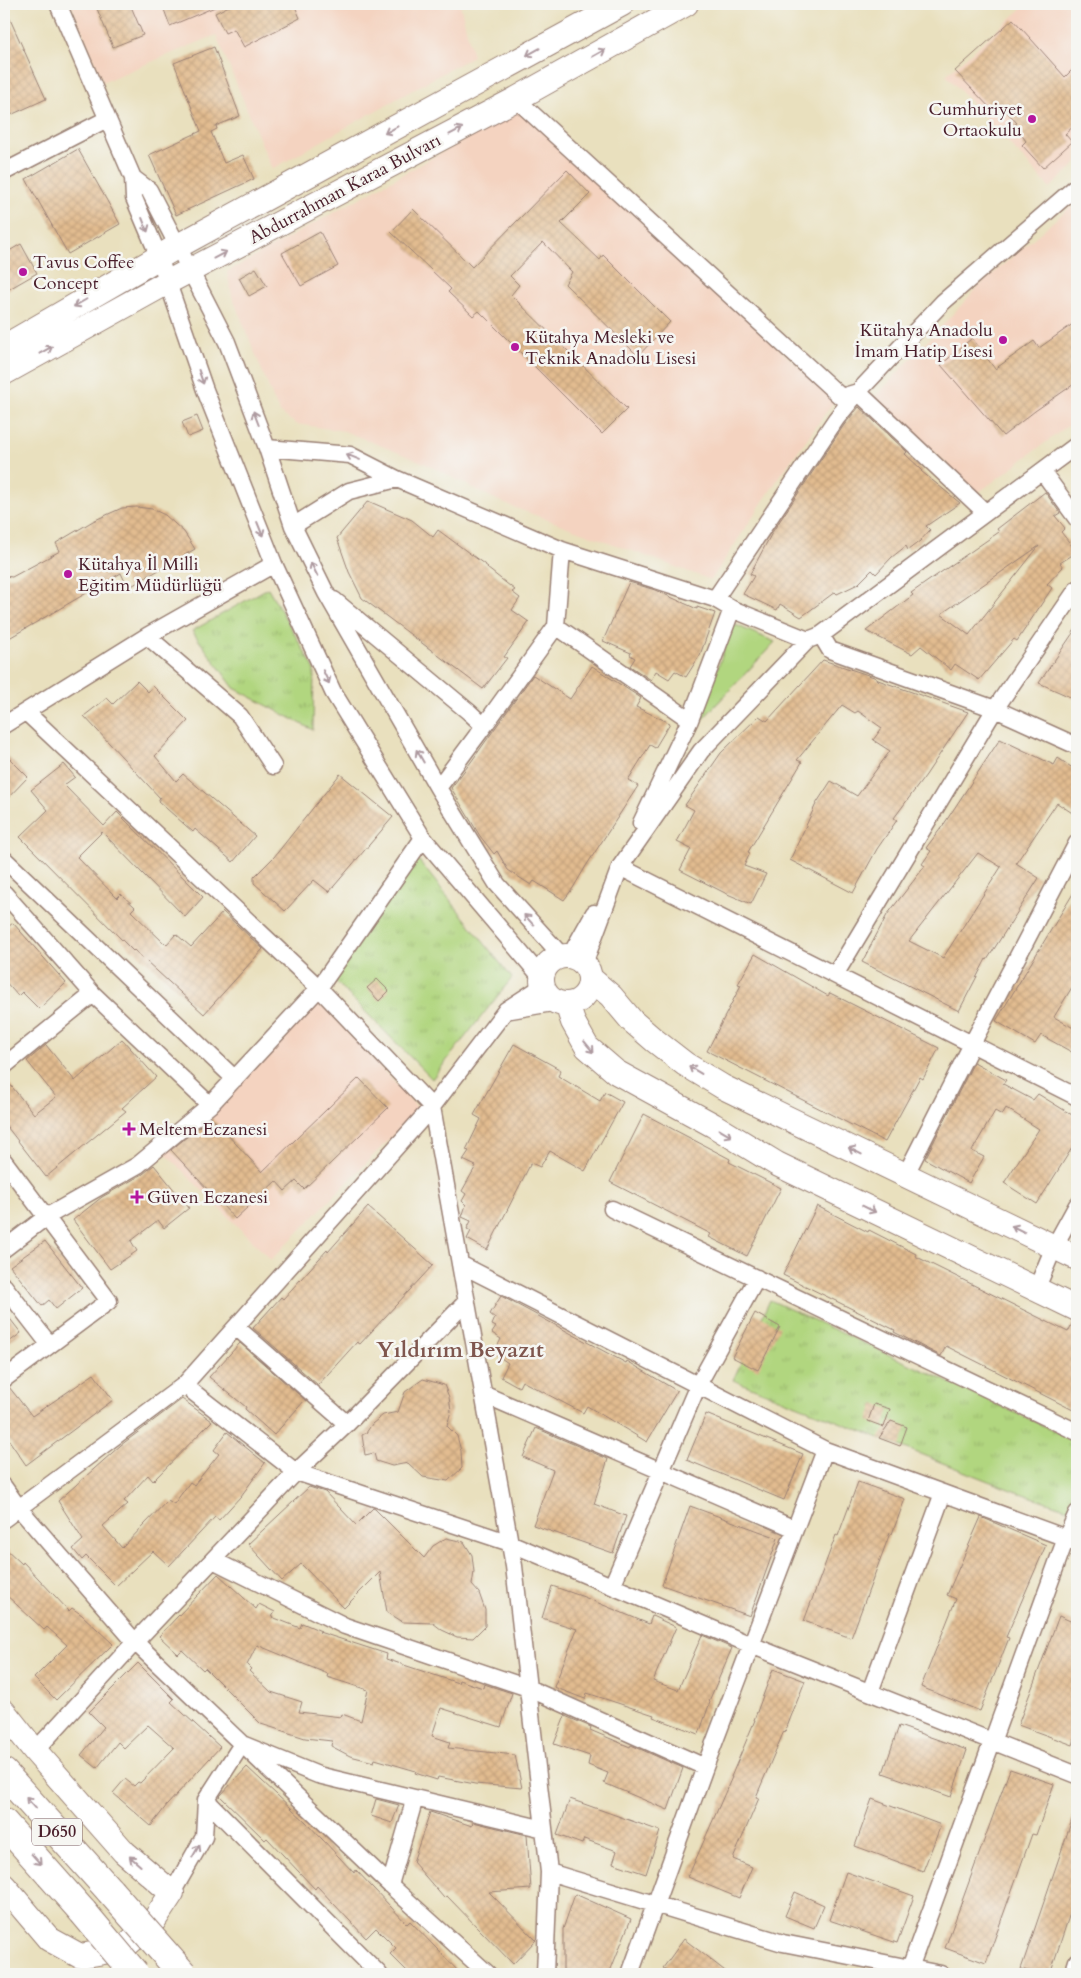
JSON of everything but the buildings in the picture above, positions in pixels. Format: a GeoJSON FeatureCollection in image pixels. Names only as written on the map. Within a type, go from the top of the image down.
{"type":"FeatureCollection","features":[{"type":"Feature","properties":{"kind":"highway","name":"D650"},"geometry":{"type":"LineString","coordinates":[[4,1773],[183,1974]]}},
{"type":"Feature","properties":{"kind":"highway","name":"D650"},"geometry":{"type":"LineString","coordinates":[[4,1823],[135,1974]]}},
{"type":"Feature","properties":{"kind":"main road","name":"Abdurrahman Karaa Bulvarı"},"geometry":{"type":"LineString","coordinates":[[4,347],[168,252],[622,4]]}},
{"type":"Feature","properties":{"kind":"main road","name":"Abdurrahman Karaa Bulvarı"},"geometry":{"type":"LineString","coordinates":[[4,373],[168,282],[516,99],[686,4]]}},
{"type":"Feature","properties":{"kind":"main road"},"geometry":{"type":"LineString","coordinates":[[553,993],[574,1003],[581,999],[590,986],[577,963]]}},
{"type":"Feature","properties":{"kind":"main road"},"geometry":{"type":"LineString","coordinates":[[1077,1258],[723,1087],[685,1064],[632,1021],[611,996],[577,963],[548,964],[544,970],[553,993],[587,1047],[616,1072],[713,1125],[777,1164],[1077,1309]]}},
{"type":"Feature","properties":{"kind":"main road"},"geometry":{"type":"LineString","coordinates":[[4,1712],[35,1751],[124,1852],[172,1893],[153,1922],[122,1949],[80,1956],[49,1939],[4,1886]]}},
{"type":"Feature","properties":{"kind":"street"},"geometry":{"type":"LineString","coordinates":[[58,4],[133,178],[134,198],[168,252],[191,270],[227,342],[267,448],[293,526],[326,593],[438,788],[497,884],[577,963],[620,866],[690,720],[732,609]]}},
{"type":"Feature","properties":{"kind":"street"},"geometry":{"type":"LineString","coordinates":[[516,99],[841,397],[858,392]]}},
{"type":"Feature","properties":{"kind":"street"},"geometry":{"type":"LineString","coordinates":[[4,172],[107,120]]}},
{"type":"Feature","properties":{"kind":"street"},"geometry":{"type":"LineString","coordinates":[[4,1519],[184,1386],[432,1107],[506,1010],[553,993],[423,838],[333,692],[274,564],[205,390],[168,282],[168,252],[149,190],[133,178]]}},
{"type":"Feature","properties":{"kind":"street"},"geometry":{"type":"LineString","coordinates":[[715,599],[836,419],[858,392],[943,302],[1077,186]]}},
{"type":"Feature","properties":{"kind":"street"},"geometry":{"type":"LineString","coordinates":[[858,392],[985,512]]}},
{"type":"Feature","properties":{"kind":"street"},"geometry":{"type":"LineString","coordinates":[[620,866],[701,751],[815,638],[1077,445]]}},
{"type":"Feature","properties":{"kind":"street"},"geometry":{"type":"LineString","coordinates":[[267,448],[350,455],[397,479],[562,550],[715,599],[732,609],[815,638],[830,650],[995,709],[1077,746]]}},
{"type":"Feature","properties":{"kind":"street"},"geometry":{"type":"LineString","coordinates":[[1042,471],[1077,519]]}},
{"type":"Feature","properties":{"kind":"street"},"geometry":{"type":"LineString","coordinates":[[293,526],[349,491],[397,479]]}},
{"type":"Feature","properties":{"kind":"street"},"geometry":{"type":"LineString","coordinates":[[438,788],[556,626],[562,550]]}},
{"type":"Feature","properties":{"kind":"street"},"geometry":{"type":"LineString","coordinates":[[4,726],[148,636],[274,564]]}},
{"type":"Feature","properties":{"kind":"street"},"geometry":{"type":"LineString","coordinates":[[835,975],[995,709],[1077,588]]}},
{"type":"Feature","properties":{"kind":"street"},"geometry":{"type":"LineString","coordinates":[[326,593],[470,712],[484,726]]}},
{"type":"Feature","properties":{"kind":"street"},"geometry":{"type":"LineString","coordinates":[[556,626],[690,720]]}},
{"type":"Feature","properties":{"kind":"street"},"geometry":{"type":"LineString","coordinates":[[148,636],[240,716],[273,766]]}},
{"type":"Feature","properties":{"kind":"street"},"geometry":{"type":"LineString","coordinates":[[26,712],[319,988],[432,1107],[510,1543],[549,1872],[545,1974]]}},
{"type":"Feature","properties":{"kind":"street"},"geometry":{"type":"LineString","coordinates":[[4,1249],[46,1217],[138,1165],[210,1105],[319,988],[423,838]]}},
{"type":"Feature","properties":{"kind":"street"},"geometry":{"type":"LineString","coordinates":[[905,1176],[1077,843]]}},
{"type":"Feature","properties":{"kind":"street"},"geometry":{"type":"LineString","coordinates":[[4,859],[235,1079]]}},
{"type":"Feature","properties":{"kind":"street"},"geometry":{"type":"LineString","coordinates":[[620,866],[1077,1097]]}},
{"type":"Feature","properties":{"kind":"street"},"geometry":{"type":"LineString","coordinates":[[4,893],[93,994],[210,1105]]}},
{"type":"Feature","properties":{"kind":"street"},"geometry":{"type":"LineString","coordinates":[[4,1066],[93,994]]}},
{"type":"Feature","properties":{"kind":"street"},"geometry":{"type":"LineString","coordinates":[[4,1161],[109,1301],[4,1379]]}},
{"type":"Feature","properties":{"kind":"street"},"geometry":{"type":"LineString","coordinates":[[1036,1290],[1054,1247],[1077,1205]]}},
{"type":"Feature","properties":{"kind":"street"},"geometry":{"type":"LineString","coordinates":[[612,1209],[1077,1432]]}},
{"type":"Feature","properties":{"kind":"street"},"geometry":{"type":"LineString","coordinates":[[460,1264],[825,1450],[1071,1540]]}},
{"type":"Feature","properties":{"kind":"street"},"geometry":{"type":"LineString","coordinates":[[612,1586],[698,1385],[757,1278]]}},
{"type":"Feature","properties":{"kind":"street"},"geometry":{"type":"LineString","coordinates":[[4,1286],[49,1344]]}},
{"type":"Feature","properties":{"kind":"street"},"geometry":{"type":"LineString","coordinates":[[35,1751],[296,1472],[347,1424],[467,1301]]}},
{"type":"Feature","properties":{"kind":"street"},"geometry":{"type":"LineString","coordinates":[[236,1327],[347,1424]]}},
{"type":"Feature","properties":{"kind":"street"},"geometry":{"type":"LineString","coordinates":[[184,1386],[296,1472],[510,1543],[751,1644],[1077,1775]]}},
{"type":"Feature","properties":{"kind":"street"},"geometry":{"type":"LineString","coordinates":[[483,1394],[795,1529]]}},
{"type":"Feature","properties":{"kind":"street"},"geometry":{"type":"LineString","coordinates":[[630,1974],[705,1766],[825,1450]]}},
{"type":"Feature","properties":{"kind":"street"},"geometry":{"type":"LineString","coordinates":[[4,1487],[18,1507],[135,1642],[390,1886],[488,1974]]}},
{"type":"Feature","properties":{"kind":"street"},"geometry":{"type":"LineString","coordinates":[[870,1692],[943,1493]]}},
{"type":"Feature","properties":{"kind":"street"},"geometry":{"type":"LineString","coordinates":[[910,1968],[991,1741],[1071,1540],[1077,1513]]}},
{"type":"Feature","properties":{"kind":"street"},"geometry":{"type":"LineString","coordinates":[[213,1560],[345,1626],[528,1688],[705,1766]]}},
{"type":"Feature","properties":{"kind":"street"},"geometry":{"type":"LineString","coordinates":[[242,1744],[318,1775],[544,1829]]}},
{"type":"Feature","properties":{"kind":"street"},"geometry":{"type":"LineString","coordinates":[[172,1893],[204,1837],[206,1800],[242,1744]]}},
{"type":"Feature","properties":{"kind":"street"},"geometry":{"type":"LineString","coordinates":[[390,1886],[415,1798]]}},
{"type":"Feature","properties":{"kind":"street"},"geometry":{"type":"LineString","coordinates":[[206,1800],[379,1974]]}},
{"type":"Feature","properties":{"kind":"street"},"geometry":{"type":"LineString","coordinates":[[549,1872],[783,1944],[941,1974]]}},
{"type":"Feature","properties":{"kind":"street"},"geometry":{"type":"LineString","coordinates":[[1073,1974],[1077,1961]]}},
{"type":"Feature","properties":{"kind":"shaded area"},"geometry":{"type":"Polygon","coordinates":[[[71,4],[460,4],[473,56],[272,169],[216,35],[103,82],[71,4]]]}},
{"type":"Feature","properties":{"kind":"shaded area","name":"Cumhuriyet Ortaokulu"},"geometry":{"type":"Polygon","coordinates":[[[1027,4],[1077,4],[1077,163],[1050,188],[946,75],[1027,4]]]}},
{"type":"Feature","properties":{"kind":"shaded area","name":"Kütahya Mesleki ve Teknik Anadolu Lisesi"},"geometry":{"type":"Polygon","coordinates":[[[520,109],[835,400],[780,476],[711,580],[505,504],[422,462],[344,431],[296,424],[280,413],[273,398],[232,296],[227,272],[520,109]]]}},
{"type":"Feature","properties":{"kind":"shaded area","name":"Kütahya Anadolu İmam Hatip Lisesi"},"geometry":{"type":"Polygon","coordinates":[[[1071,206],[1077,214],[1077,419],[978,493],[875,397],[981,284],[1071,206]]]}},
{"type":"Feature","properties":{"kind":"shaded area"},"geometry":{"type":"Polygon","coordinates":[[[316,997],[419,1109],[271,1260],[159,1147],[316,997]]]}},
{"type":"Feature","properties":{"kind":"green space"},"geometry":{"type":"Polygon","coordinates":[[[268,588],[314,668],[313,730],[234,688],[192,631],[268,588]]]}},
{"type":"Feature","properties":{"kind":"green space"},"geometry":{"type":"Polygon","coordinates":[[[733,624],[775,642],[698,724],[733,624]]]}},
{"type":"Feature","properties":{"kind":"green space"},"geometry":{"type":"Polygon","coordinates":[[[416,857],[512,978],[432,1079],[333,979],[416,857]]]}},
{"type":"Feature","properties":{"kind":"green space"},"geometry":{"type":"Polygon","coordinates":[[[770,1300],[1077,1441],[1077,1488],[1068,1509],[1011,1490],[733,1380],[770,1300]]]}},
{"type":"Feature","properties":{"kind":"place","name":"Cumhuriyet Ortaokulu"},"geometry":{"type":"Point","coordinates":[1032,119]}},
{"type":"Feature","properties":{"kind":"place","name":"Tavus Coffee Concept"},"geometry":{"type":"Point","coordinates":[23,272]}},
{"type":"Feature","properties":{"kind":"place","name":"Kütahya Anadolu İmam Hatip Lisesi"},"geometry":{"type":"Point","coordinates":[1003,340]}},
{"type":"Feature","properties":{"kind":"place","name":"Kütahya Mesleki ve Teknik Anadolu Lisesi"},"geometry":{"type":"Point","coordinates":[515,347]}},
{"type":"Feature","properties":{"kind":"place","name":"Kütahya İl Milli Eğitim Müdürlüğü"},"geometry":{"type":"Point","coordinates":[68,574]}},
{"type":"Feature","properties":{"kind":"place","name":"Meltem Eczanesi"},"geometry":{"type":"Point","coordinates":[129,1129]}},
{"type":"Feature","properties":{"kind":"place","name":"Güven Eczanesi"},"geometry":{"type":"Point","coordinates":[137,1197]}},
{"type":"Feature","properties":{"kind":"district","name":"Yıldırım Beyazıt"},"geometry":{"type":"Point","coordinates":[460,1350]}}]}
